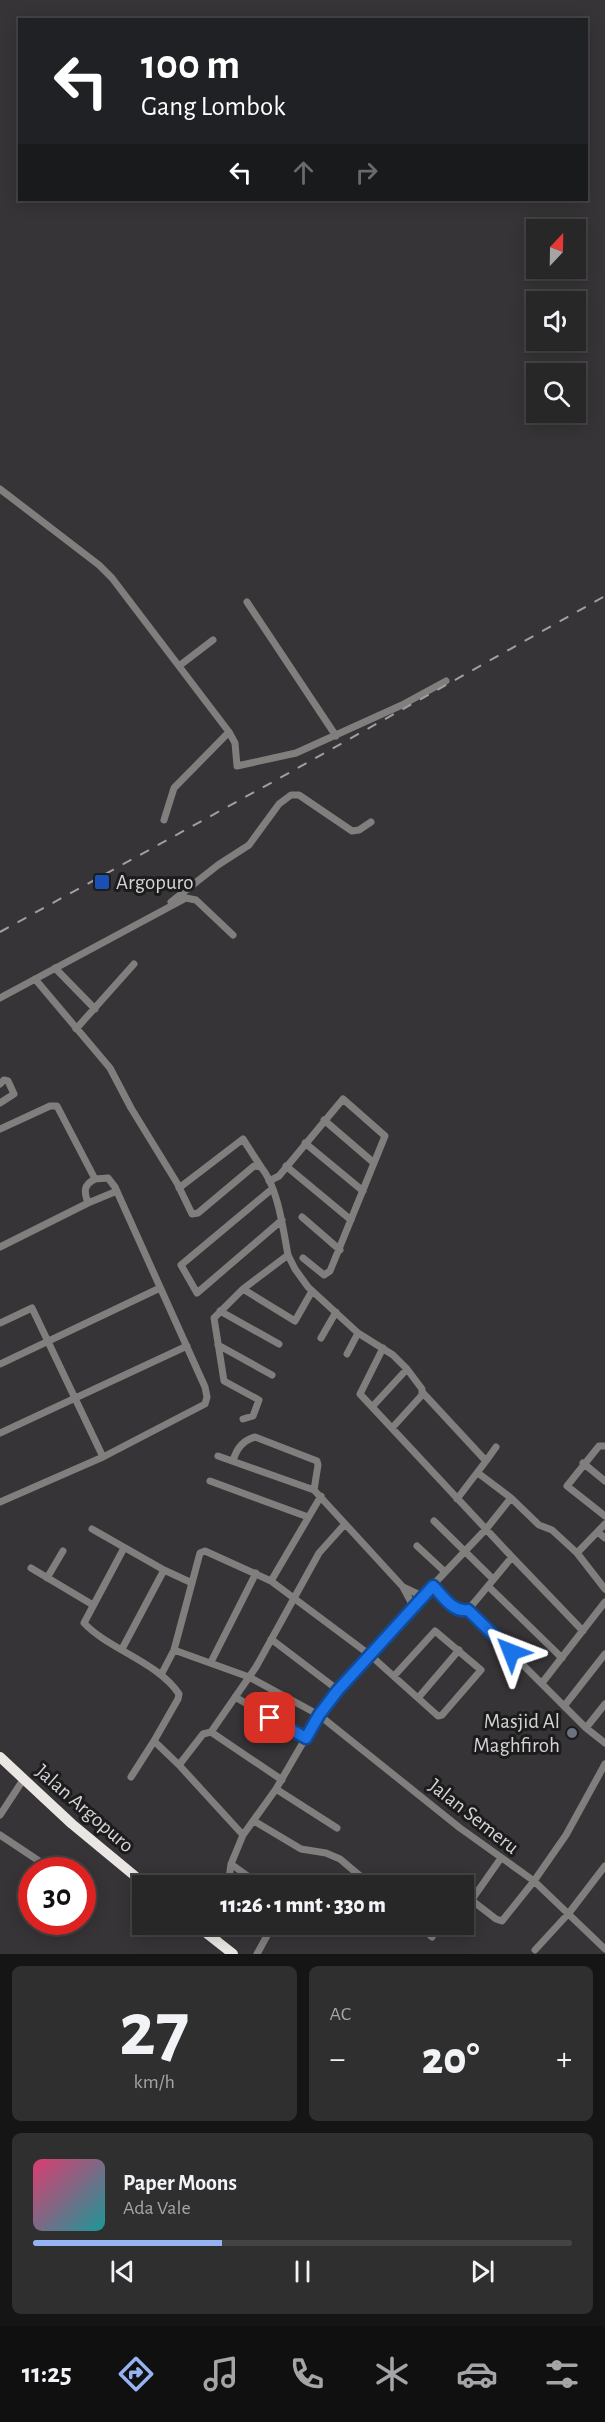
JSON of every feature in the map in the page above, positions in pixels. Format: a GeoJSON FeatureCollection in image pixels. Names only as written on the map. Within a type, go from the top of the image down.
{"type":"FeatureCollection","features":[{"type":"Feature","properties":{"kind":"highway","name":"Jalan Argopuro"},"geometry":{"type":"LineString","coordinates":[[0,1757],[23,1780],[134,1875]]}},
{"type":"Feature","properties":{"kind":"highway"},"geometry":{"type":"LineString","coordinates":[[209,1935],[233,1954]]}},
{"type":"Feature","properties":{"kind":"street"},"geometry":{"type":"LineString","coordinates":[[0,489],[99,565],[147,622],[229,732],[235,743],[237,766],[296,753],[402,705],[446,681]]}},
{"type":"Feature","properties":{"kind":"street"},"geometry":{"type":"LineString","coordinates":[[247,602],[336,736]]}},
{"type":"Feature","properties":{"kind":"street"},"geometry":{"type":"LineString","coordinates":[[179,666],[213,640]]}},
{"type":"Feature","properties":{"kind":"street"},"geometry":{"type":"LineString","coordinates":[[164,820],[174,788],[229,732]]}},
{"type":"Feature","properties":{"kind":"street"},"geometry":{"type":"LineString","coordinates":[[160,912],[211,870],[249,845],[279,804],[291,795],[299,795],[351,831],[359,830],[371,822]]}},
{"type":"Feature","properties":{"kind":"street"},"geometry":{"type":"LineString","coordinates":[[0,998],[186,898],[192,899],[233,935]]}},
{"type":"Feature","properties":{"kind":"street"},"geometry":{"type":"LineString","coordinates":[[76,1029],[134,964]]}},
{"type":"Feature","properties":{"kind":"street"},"geometry":{"type":"LineString","coordinates":[[54,968],[95,1009]]}},
{"type":"Feature","properties":{"kind":"street"},"geometry":{"type":"LineString","coordinates":[[35,979],[110,1068],[192,1214],[195,1215],[254,1166],[261,1167]]}},
{"type":"Feature","properties":{"kind":"street"},"geometry":{"type":"LineString","coordinates":[[0,1084],[4,1080],[8,1081],[14,1094],[0,1103]]}},
{"type":"Feature","properties":{"kind":"street"},"geometry":{"type":"LineString","coordinates":[[269,1181],[279,1176],[341,1100],[346,1100],[385,1136],[330,1271],[324,1275],[303,1258]]}},
{"type":"Feature","properties":{"kind":"street"},"geometry":{"type":"LineString","coordinates":[[0,1129],[57,1106],[94,1179]]}},
{"type":"Feature","properties":{"kind":"street"},"geometry":{"type":"LineString","coordinates":[[324,1120],[374,1163]]}},
{"type":"Feature","properties":{"kind":"street"},"geometry":{"type":"LineString","coordinates":[[179,1188],[243,1139],[269,1181],[282,1220],[288,1255],[300,1277],[358,1333],[383,1348],[407,1369],[423,1393],[486,1461]]}},
{"type":"Feature","properties":{"kind":"street"},"geometry":{"type":"LineString","coordinates":[[305,1143],[363,1191]]}},
{"type":"Feature","properties":{"kind":"street"},"geometry":{"type":"LineString","coordinates":[[286,1166],[351,1221]]}},
{"type":"Feature","properties":{"kind":"street"},"geometry":{"type":"LineString","coordinates":[[0,1502],[103,1456],[205,1404],[207,1397],[205,1387],[112,1181],[108,1178],[94,1179],[87,1184],[85,1189],[88,1203]]}},
{"type":"Feature","properties":{"kind":"street"},"geometry":{"type":"LineString","coordinates":[[272,1189],[181,1265],[197,1293],[282,1220]]}},
{"type":"Feature","properties":{"kind":"street"},"geometry":{"type":"LineString","coordinates":[[0,1246],[117,1191]]}},
{"type":"Feature","properties":{"kind":"street"},"geometry":{"type":"LineString","coordinates":[[302,1217],[340,1250]]}},
{"type":"Feature","properties":{"kind":"street"},"geometry":{"type":"LineString","coordinates":[[243,1419],[253,1416],[259,1400],[224,1381],[214,1318],[243,1289],[288,1255]]}},
{"type":"Feature","properties":{"kind":"street"},"geometry":{"type":"LineString","coordinates":[[0,1364],[160,1288]]}},
{"type":"Feature","properties":{"kind":"street"},"geometry":{"type":"LineString","coordinates":[[243,1289],[295,1321],[312,1291]]}},
{"type":"Feature","properties":{"kind":"street"},"geometry":{"type":"LineString","coordinates":[[0,1323],[32,1308],[103,1456]]}},
{"type":"Feature","properties":{"kind":"street"},"geometry":{"type":"LineString","coordinates":[[220,1311],[279,1344]]}},
{"type":"Feature","properties":{"kind":"street"},"geometry":{"type":"LineString","coordinates":[[321,1338],[336,1312]]}},
{"type":"Feature","properties":{"kind":"street"},"geometry":{"type":"LineString","coordinates":[[347,1354],[358,1333]]}},
{"type":"Feature","properties":{"kind":"street"},"geometry":{"type":"LineString","coordinates":[[218,1345],[272,1375]]}},
{"type":"Feature","properties":{"kind":"street"},"geometry":{"type":"LineString","coordinates":[[0,1433],[187,1346]]}},
{"type":"Feature","properties":{"kind":"street"},"geometry":{"type":"LineString","coordinates":[[383,1348],[360,1394],[583,1631]]}},
{"type":"Feature","properties":{"kind":"street"},"geometry":{"type":"LineString","coordinates":[[372,1407],[407,1369]]}},
{"type":"Feature","properties":{"kind":"street"},"geometry":{"type":"LineString","coordinates":[[392,1428],[423,1393]]}},
{"type":"Feature","properties":{"kind":"street"},"geometry":{"type":"LineString","coordinates":[[232,1461],[237,1449],[248,1439],[255,1437],[317,1461],[314,1490]]}},
{"type":"Feature","properties":{"kind":"street"},"geometry":{"type":"LineString","coordinates":[[605,1446],[601,1445],[583,1463],[567,1486],[605,1516]]}},
{"type":"Feature","properties":{"kind":"street"},"geometry":{"type":"LineString","coordinates":[[457,1499],[496,1447]]}},
{"type":"Feature","properties":{"kind":"street"},"geometry":{"type":"LineString","coordinates":[[218,1456],[314,1490],[403,1587],[413,1606]]}},
{"type":"Feature","properties":{"kind":"street"},"geometry":{"type":"LineString","coordinates":[[583,1463],[605,1481]]}},
{"type":"Feature","properties":{"kind":"street"},"geometry":{"type":"LineString","coordinates":[[478,1473],[511,1498],[538,1525],[552,1530],[577,1553],[605,1589]]}},
{"type":"Feature","properties":{"kind":"street"},"geometry":{"type":"LineString","coordinates":[[210,1480],[309,1517]]}},
{"type":"Feature","properties":{"kind":"street"},"geometry":{"type":"LineString","coordinates":[[271,1581],[321,1496]]}},
{"type":"Feature","properties":{"kind":"street"},"geometry":{"type":"LineString","coordinates":[[230,1875],[231,1864],[243,1835],[282,1780],[319,1715],[338,1690],[422,1596],[487,1528],[511,1498]]}},
{"type":"Feature","properties":{"kind":"street"},"geometry":{"type":"LineString","coordinates":[[434,1521],[562,1658]]}},
{"type":"Feature","properties":{"kind":"street"},"geometry":{"type":"LineString","coordinates":[[179,1765],[203,1734],[211,1732],[249,1677],[319,1553],[345,1524]]}},
{"type":"Feature","properties":{"kind":"street"},"geometry":{"type":"LineString","coordinates":[[577,1553],[605,1524]]}},
{"type":"Feature","properties":{"kind":"street"},"geometry":{"type":"LineString","coordinates":[[92,1529],[164,1570],[192,1583]]}},
{"type":"Feature","properties":{"kind":"street"},"geometry":{"type":"LineString","coordinates":[[594,1536],[605,1538]]}},
{"type":"Feature","properties":{"kind":"street"},"geometry":{"type":"LineString","coordinates":[[417,1546],[445,1572]]}},
{"type":"Feature","properties":{"kind":"street"},"geometry":{"type":"LineString","coordinates":[[124,1548],[84,1623],[161,1675],[178,1694],[154,1741],[131,1778]]}},
{"type":"Feature","properties":{"kind":"street"},"geometry":{"type":"LineString","coordinates":[[48,1578],[63,1551]]}},
{"type":"Feature","properties":{"kind":"street"},"geometry":{"type":"LineString","coordinates":[[161,1675],[174,1650],[202,1551],[256,1573],[294,1596],[370,1655],[418,1698],[440,1716],[478,1676],[480,1668],[435,1631],[394,1676]]}},
{"type":"Feature","properties":{"kind":"street"},"geometry":{"type":"LineString","coordinates":[[433,1586],[456,1609],[468,1610],[512,1557]]}},
{"type":"Feature","properties":{"kind":"street"},"geometry":{"type":"LineString","coordinates":[[32,1568],[93,1605]]}},
{"type":"Feature","properties":{"kind":"street"},"geometry":{"type":"LineString","coordinates":[[122,1649],[164,1570]]}},
{"type":"Feature","properties":{"kind":"street"},"geometry":{"type":"LineString","coordinates":[[211,1662],[256,1573]]}},
{"type":"Feature","properties":{"kind":"street"},"geometry":{"type":"LineString","coordinates":[[403,1587],[422,1596]]}},
{"type":"Feature","properties":{"kind":"street"},"geometry":{"type":"LineString","coordinates":[[542,1683],[605,1602]]}},
{"type":"Feature","properties":{"kind":"street"},"geometry":{"type":"LineString","coordinates":[[468,1610],[586,1728],[605,1743]]}},
{"type":"Feature","properties":{"kind":"street"},"geometry":{"type":"LineString","coordinates":[[271,1639],[338,1690]]}},
{"type":"Feature","properties":{"kind":"street","name":"Jalan Semeru"},"geometry":{"type":"LineString","coordinates":[[174,1650],[249,1677],[319,1715],[501,1858],[534,1881],[603,1948]]}},
{"type":"Feature","properties":{"kind":"street"},"geometry":{"type":"LineString","coordinates":[[418,1698],[459,1650]]}},
{"type":"Feature","properties":{"kind":"street"},"geometry":{"type":"LineString","coordinates":[[565,1705],[605,1654]]}},
{"type":"Feature","properties":{"kind":"street"},"geometry":{"type":"LineString","coordinates":[[235,1697],[306,1738]]}},
{"type":"Feature","properties":{"kind":"street"},"geometry":{"type":"LineString","coordinates":[[586,1728],[605,1704]]}},
{"type":"Feature","properties":{"kind":"street"},"geometry":{"type":"LineString","coordinates":[[211,1732],[282,1780]]}},
{"type":"Feature","properties":{"kind":"street"},"geometry":{"type":"LineString","coordinates":[[154,1741],[243,1835]]}},
{"type":"Feature","properties":{"kind":"street"},"geometry":{"type":"LineString","coordinates":[[501,1858],[472,1898],[496,1919],[505,1920],[566,1835],[605,1764]]}},
{"type":"Feature","properties":{"kind":"street"},"geometry":{"type":"LineString","coordinates":[[0,1815],[23,1780]]}},
{"type":"Feature","properties":{"kind":"street"},"geometry":{"type":"LineString","coordinates":[[276,1788],[337,1828]]}},
{"type":"Feature","properties":{"kind":"street"},"geometry":{"type":"LineString","coordinates":[[254,1821],[301,1849],[333,1855],[358,1875]]}},
{"type":"Feature","properties":{"kind":"street"},"geometry":{"type":"LineString","coordinates":[[0,1835],[33,1857]]}},
{"type":"Feature","properties":{"kind":"street"},"geometry":{"type":"LineString","coordinates":[[231,1864],[246,1875]]}},
{"type":"Feature","properties":{"kind":"street"},"geometry":{"type":"LineString","coordinates":[[535,1950],[568,1914],[605,1866]]}},
{"type":"Feature","properties":{"kind":"street"},"geometry":{"type":"LineString","coordinates":[[216,1941],[217,1935]]}},
{"type":"Feature","properties":{"kind":"street"},"geometry":{"type":"LineString","coordinates":[[257,1954],[267,1935]]}},
{"type":"Feature","properties":{"kind":"railway"},"geometry":{"type":"LineString","coordinates":[[0,932],[605,596]]}},
{"type":"Feature","properties":{"kind":"place","name":"Argopuro"},"geometry":{"type":"Point","coordinates":[102,882]}},
{"type":"Feature","properties":{"kind":"place","name":"Masjid Al Maghfiroh"},"geometry":{"type":"Point","coordinates":[572,1733]}},
{"type":"Feature","properties":{"kind":"route"},"geometry":{"type":"LineString","coordinates":[[270,1718],[306,1738],[319,1715],[338,1690],[433,1586],[456,1609],[468,1610],[511,1652]]}}]}
